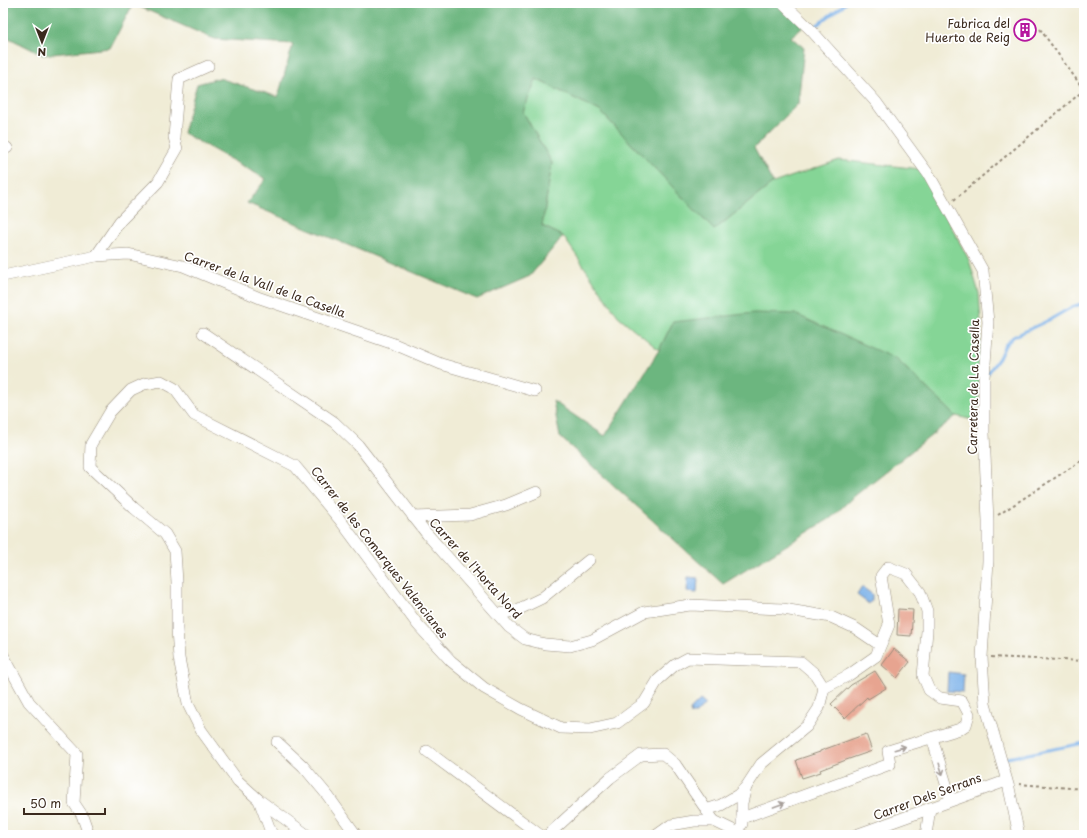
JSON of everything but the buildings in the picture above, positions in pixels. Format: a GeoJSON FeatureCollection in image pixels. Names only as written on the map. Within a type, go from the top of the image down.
{"type":"FeatureCollection","features":[{"type":"Feature","properties":{"kind":"street","name":"Carretera de La Casella"},"geometry":{"type":"LineString","coordinates":[[783,3],[811,30],[876,102],[929,175],[948,206],[982,271],[988,322],[984,377],[984,433],[988,521],[988,561],[982,657],[985,704],[1019,835]]}},
{"type":"Feature","properties":{"kind":"street"},"geometry":{"type":"LineString","coordinates":[[96,256],[120,221],[158,182],[177,149],[174,137],[179,79],[208,66]]}},
{"type":"Feature","properties":{"kind":"street","name":"Carrer de la Vall de la Casella"},"geometry":{"type":"LineString","coordinates":[[3,276],[96,256],[128,254],[183,266],[260,298],[394,344],[440,364],[535,392]]}},
{"type":"Feature","properties":{"kind":"street","name":"Carrer de l'Horta Nord"},"geometry":{"type":"LineString","coordinates":[[203,333],[334,422],[358,445],[436,546],[499,614],[509,627],[525,639],[545,644],[570,646],[592,640],[644,612],[690,606],[783,609],[831,617],[855,628],[880,645]]}},
{"type":"Feature","properties":{"kind":"street","name":"Carrer de les Comarques Valencianes"},"geometry":{"type":"LineString","coordinates":[[307,835],[259,800],[238,781],[201,730],[188,704],[179,658],[175,551],[165,534],[134,508],[90,467],[91,444],[110,412],[131,390],[144,384],[161,381],[174,388],[194,415],[295,466],[340,520],[418,625],[451,661],[484,688],[521,709],[561,728],[590,729],[617,723],[644,703],[658,680],[675,665],[688,658],[801,662],[815,674],[824,688]]}},
{"type":"Feature","properties":{"kind":"street"},"geometry":{"type":"LineString","coordinates":[[414,517],[470,516],[506,505],[536,492]]}},
{"type":"Feature","properties":{"kind":"street"},"geometry":{"type":"LineString","coordinates":[[499,614],[515,611],[542,598],[589,560]]}},
{"type":"Feature","properties":{"kind":"street"},"geometry":{"type":"LineString","coordinates":[[706,810],[721,805],[738,795],[746,787],[761,764],[807,726],[819,708],[824,688],[849,675],[876,656],[889,625],[881,576],[888,567],[906,574],[920,592],[927,611],[927,631],[923,676],[929,690],[940,698],[962,701],[969,714],[966,725],[960,729],[888,751],[890,764],[742,818]]}},
{"type":"Feature","properties":{"kind":"street"},"geometry":{"type":"LineString","coordinates":[[3,655],[29,702],[77,754],[74,803],[82,815],[89,835]]}},
{"type":"Feature","properties":{"kind":"street"},"geometry":{"type":"LineString","coordinates":[[932,738],[951,800]]}},
{"type":"Feature","properties":{"kind":"street"},"geometry":{"type":"LineString","coordinates":[[277,742],[303,766],[328,796],[356,835]]}},
{"type":"Feature","properties":{"kind":"street"},"geometry":{"type":"LineString","coordinates":[[427,751],[540,835]]}},
{"type":"Feature","properties":{"kind":"street"},"geometry":{"type":"LineString","coordinates":[[548,835],[610,778],[641,755],[663,754],[675,764],[714,820],[743,835]]}},
{"type":"Feature","properties":{"kind":"street","name":"Carrer Dels Serrans"},"geometry":{"type":"LineString","coordinates":[[856,835],[1006,781]]}},
{"type":"Feature","properties":{"kind":"street"},"geometry":{"type":"LineString","coordinates":[[743,835],[742,803],[746,787]]}},
{"type":"Feature","properties":{"kind":"street"},"geometry":{"type":"LineString","coordinates":[[259,800],[272,835]]}},
{"type":"Feature","properties":{"kind":"street"},"geometry":{"type":"LineString","coordinates":[[926,835],[930,808]]}},
{"type":"Feature","properties":{"kind":"street"},"geometry":{"type":"LineString","coordinates":[[657,835],[671,825],[694,820],[714,820]]}},
{"type":"Feature","properties":{"kind":"path"},"geometry":{"type":"LineString","coordinates":[[948,206],[1084,90],[1040,29]]}},
{"type":"Feature","properties":{"kind":"path"},"geometry":{"type":"LineString","coordinates":[[988,521],[1084,459]]}},
{"type":"Feature","properties":{"kind":"path"},"geometry":{"type":"LineString","coordinates":[[982,657],[1084,660]]}},
{"type":"Feature","properties":{"kind":"path"},"geometry":{"type":"LineString","coordinates":[[1006,781],[1016,784],[1084,789]]}},
{"type":"Feature","properties":{"kind":"green space"},"geometry":{"type":"Polygon","coordinates":[[[3,3],[777,3],[803,26],[791,37],[804,48],[798,104],[754,148],[773,183],[714,230],[600,111],[536,79],[523,112],[552,163],[542,226],[563,236],[530,276],[477,299],[247,203],[266,179],[183,133],[197,84],[219,78],[278,97],[293,44],[214,39],[133,4],[110,48],[43,55],[3,35],[3,3]]]}},
{"type":"Feature","properties":{"kind":"green space"},"geometry":{"type":"Polygon","coordinates":[[[536,79],[600,111],[714,230],[773,183],[839,160],[921,169],[969,260],[979,293],[981,323],[978,421],[956,416],[896,359],[673,322],[659,350],[618,316],[563,236],[542,226],[552,163],[523,112],[536,79]]]}},
{"type":"Feature","properties":{"kind":"green space"},"geometry":{"type":"Polygon","coordinates":[[[754,313],[795,314],[896,359],[956,416],[852,498],[831,518],[723,584],[560,437],[553,401],[605,436],[659,350],[673,322],[754,313]]]}},
{"type":"Feature","properties":{"kind":"water"},"geometry":{"type":"Polygon","coordinates":[[[688,577],[698,578],[697,593],[687,592],[688,577]]]}},
{"type":"Feature","properties":{"kind":"water"},"geometry":{"type":"Polygon","coordinates":[[[862,587],[872,594],[872,600],[869,604],[857,595],[862,587]]]}},
{"type":"Feature","properties":{"kind":"water"},"geometry":{"type":"Polygon","coordinates":[[[948,672],[964,674],[963,692],[947,691],[948,672]]]}},
{"type":"Feature","properties":{"kind":"water"},"geometry":{"type":"Polygon","coordinates":[[[700,700],[705,704],[696,714],[691,714],[690,710],[700,700]]]}},
{"type":"Feature","properties":{"kind":"waterway"},"geometry":{"type":"LineString","coordinates":[[812,29],[846,3]]}},
{"type":"Feature","properties":{"kind":"waterway"},"geometry":{"type":"LineString","coordinates":[[988,373],[999,358],[1005,345],[1013,337],[1072,307],[1084,303]]}},
{"type":"Feature","properties":{"kind":"waterway"},"geometry":{"type":"LineString","coordinates":[[1002,759],[1084,743]]}},
{"type":"Feature","properties":{"kind":"place","name":"Fabrica del Huerto de Reig"},"geometry":{"type":"Point","coordinates":[1025,30]}}]}
